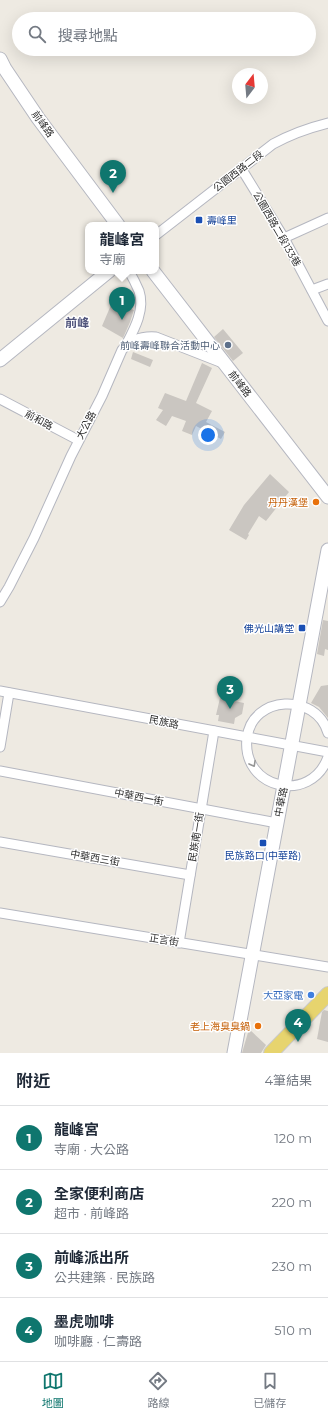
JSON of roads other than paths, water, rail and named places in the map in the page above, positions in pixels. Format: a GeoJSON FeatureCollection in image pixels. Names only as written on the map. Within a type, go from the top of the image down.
{"type":"FeatureCollection","features":[{"type":"Feature","properties":{"kind":"main road","name":"前峰路"},"geometry":{"type":"LineString","coordinates":[[2,66],[38,118],[116,222]]}},
{"type":"Feature","properties":{"kind":"main road"},"geometry":{"type":"LineString","coordinates":[[0,360],[105,274]]}},
{"type":"Feature","properties":{"kind":"main road","name":"前峰路"},"geometry":{"type":"LineString","coordinates":[[155,274],[328,497]]}},
{"type":"Feature","properties":{"kind":"main road","name":"中華路"},"geometry":{"type":"LineString","coordinates":[[234,1053],[328,550]]}},
{"type":"Feature","properties":{"kind":"main road"},"geometry":{"type":"LineString","coordinates":[[271,1053],[328,994]]}},
{"type":"Feature","properties":{"kind":"street","name":"公園西路二段"},"geometry":{"type":"LineString","coordinates":[[159,233],[273,144],[308,128],[328,123]]}},
{"type":"Feature","properties":{"kind":"street","name":"公園西路二段133巷"},"geometry":{"type":"LineString","coordinates":[[241,168],[284,238],[328,321]]}},
{"type":"Feature","properties":{"kind":"street"},"geometry":{"type":"LineString","coordinates":[[284,238],[328,218]]}},
{"type":"Feature","properties":{"kind":"street","name":"大公路"},"geometry":{"type":"LineString","coordinates":[[0,602],[34,538],[78,440],[102,396],[122,350],[135,329],[141,304],[139,292],[131,274]]}},
{"type":"Feature","properties":{"kind":"street"},"geometry":{"type":"LineString","coordinates":[[312,290],[328,284]]}},
{"type":"Feature","properties":{"kind":"street"},"geometry":{"type":"LineString","coordinates":[[126,344],[136,338],[146,336],[156,337],[225,365]]}},
{"type":"Feature","properties":{"kind":"street","name":"前和路"},"geometry":{"type":"LineString","coordinates":[[0,399],[78,440]]}},
{"type":"Feature","properties":{"kind":"street"},"geometry":{"type":"LineString","coordinates":[[0,747],[4,692]]}},
{"type":"Feature","properties":{"kind":"street","name":"民族路"},"geometry":{"type":"LineString","coordinates":[[4,692],[328,752]]}},
{"type":"Feature","properties":{"kind":"street"},"geometry":{"type":"LineString","coordinates":[[328,733],[319,716],[308,708],[299,704],[283,703],[270,707],[260,714],[252,725],[247,737],[247,750],[251,763],[258,773],[268,781],[284,786],[294,786],[306,782],[317,775],[325,765],[328,756]]}},
{"type":"Feature","properties":{"kind":"street","name":"民族南一街"},"geometry":{"type":"LineString","coordinates":[[179,943],[214,731]]}},
{"type":"Feature","properties":{"kind":"street","name":"中華西一街"},"geometry":{"type":"LineString","coordinates":[[0,771],[277,823]]}},
{"type":"Feature","properties":{"kind":"street","name":"中華西三街"},"geometry":{"type":"LineString","coordinates":[[0,842],[190,875]]}},
{"type":"Feature","properties":{"kind":"street","name":"正言街"},"geometry":{"type":"LineString","coordinates":[[0,913],[328,968]]}},
{"type":"Feature","properties":{"kind":"place","name":"全家便利商店"},"geometry":{"type":"Point","coordinates":[113,193]}},
{"type":"Feature","properties":{"kind":"place","name":"壽峰里"},"geometry":{"type":"Point","coordinates":[199,220]}},
{"type":"Feature","properties":{"kind":"place","name":"龍峰宮"},"geometry":{"type":"Point","coordinates":[122,320]}},
{"type":"Feature","properties":{"kind":"place","name":"前峰壽峰聯合活動中心"},"geometry":{"type":"Point","coordinates":[228,345]}},
{"type":"Feature","properties":{"kind":"place","name":"丹丹漢堡"},"geometry":{"type":"Point","coordinates":[316,502]}},
{"type":"Feature","properties":{"kind":"place","name":"佛光山講堂"},"geometry":{"type":"Point","coordinates":[302,628]}},
{"type":"Feature","properties":{"kind":"place","name":"前峰派出所"},"geometry":{"type":"Point","coordinates":[230,709]}},
{"type":"Feature","properties":{"kind":"place","name":"民族路口(中華路)"},"geometry":{"type":"Point","coordinates":[263,843]}},
{"type":"Feature","properties":{"kind":"place","name":"大亞家電"},"geometry":{"type":"Point","coordinates":[311,995]}},
{"type":"Feature","properties":{"kind":"place","name":"老上海臭臭鍋"},"geometry":{"type":"Point","coordinates":[258,1026]}},
{"type":"Feature","properties":{"kind":"place","name":"墨虎咖啡"},"geometry":{"type":"Point","coordinates":[298,1042]}},
{"type":"Feature","properties":{"kind":"district","name":"前峰"},"geometry":{"type":"Point","coordinates":[77,322]}}]}
